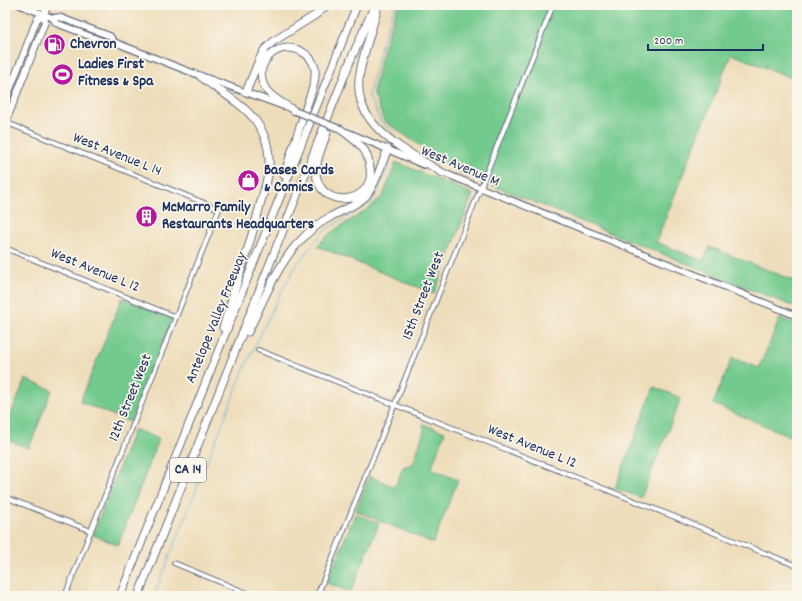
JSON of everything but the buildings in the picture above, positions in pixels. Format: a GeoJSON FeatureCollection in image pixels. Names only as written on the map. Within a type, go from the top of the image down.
{"type":"FeatureCollection","features":[{"type":"Feature","properties":{"kind":"highway"},"geometry":{"type":"LineString","coordinates":[[246,92],[265,49],[274,41],[317,14],[327,5]]}},
{"type":"Feature","properties":{"kind":"highway","name":"Antelope Valley Freeway"},"geometry":{"type":"LineString","coordinates":[[120,596],[357,5]]}},
{"type":"Feature","properties":{"kind":"highway","name":"Antelope Valley Freeway"},"geometry":{"type":"LineString","coordinates":[[138,596],[351,59],[375,5]]}},
{"type":"Feature","properties":{"kind":"highway"},"geometry":{"type":"LineString","coordinates":[[379,5],[360,72],[360,90],[363,105],[372,123],[386,137],[443,173]]}},
{"type":"Feature","properties":{"kind":"highway"},"geometry":{"type":"LineString","coordinates":[[266,231],[315,80],[315,68],[311,59],[307,55],[296,48],[283,48],[272,53],[265,62],[262,72],[262,80],[271,94],[295,111]]}},
{"type":"Feature","properties":{"kind":"highway"},"geometry":{"type":"LineString","coordinates":[[340,129],[362,147],[370,167],[371,174],[367,186],[358,195],[348,199],[337,198],[325,192],[317,180],[316,171],[351,59]]}},
{"type":"Feature","properties":{"kind":"highway"},"geometry":{"type":"LineString","coordinates":[[200,76],[239,104],[255,120],[264,134],[269,159],[267,178],[254,227],[210,371]]}},
{"type":"Feature","properties":{"kind":"highway"},"geometry":{"type":"LineString","coordinates":[[238,345],[248,332],[283,263],[292,250],[304,236],[320,223],[358,202],[364,197],[370,190],[388,149]]}},
{"type":"Feature","properties":{"kind":"main road","name":"West Avenue M"},"geometry":{"type":"LineString","coordinates":[[20,5],[53,18],[59,17],[110,36],[114,42],[340,129],[443,173],[797,316]]}},
{"type":"Feature","properties":{"kind":"main road"},"geometry":{"type":"LineString","coordinates":[[5,102],[37,19],[44,14],[48,5]]}},
{"type":"Feature","properties":{"kind":"main road"},"geometry":{"type":"LineString","coordinates":[[5,123],[45,22],[44,14]]}},
{"type":"Feature","properties":{"kind":"street","name":"15th Street West"},"geometry":{"type":"LineString","coordinates":[[317,596],[395,404],[553,5]]}},
{"type":"Feature","properties":{"kind":"street","name":"West Avenue L 14"},"geometry":{"type":"LineString","coordinates":[[5,123],[219,209]]}},
{"type":"Feature","properties":{"kind":"street","name":"12th Street West"},"geometry":{"type":"LineString","coordinates":[[65,596],[219,209]]}},
{"type":"Feature","properties":{"kind":"street","name":"West Avenue L 12"},"geometry":{"type":"LineString","coordinates":[[5,248],[176,317]]}},
{"type":"Feature","properties":{"kind":"street","name":"West Avenue L 12"},"geometry":{"type":"LineString","coordinates":[[258,350],[797,566]]}},
{"type":"Feature","properties":{"kind":"street"},"geometry":{"type":"LineString","coordinates":[[5,497],[91,532]]}},
{"type":"Feature","properties":{"kind":"street"},"geometry":{"type":"LineString","coordinates":[[174,563],[254,596]]}},
{"type":"Feature","properties":{"kind":"green space"},"geometry":{"type":"Polygon","coordinates":[[[398,5],[797,5],[797,80],[731,54],[656,242],[703,261],[710,247],[797,282],[797,308],[459,172],[384,121],[373,92],[383,50],[398,5]]]}},
{"type":"Feature","properties":{"kind":"green space"},"geometry":{"type":"Polygon","coordinates":[[[396,162],[473,194],[434,294],[317,246],[330,233],[368,209],[383,196],[396,162]]]}},
{"type":"Feature","properties":{"kind":"green space"},"geometry":{"type":"Polygon","coordinates":[[[122,298],[172,319],[130,422],[80,402],[122,298]]]}},
{"type":"Feature","properties":{"kind":"green space"},"geometry":{"type":"Polygon","coordinates":[[[780,318],[797,325],[797,439],[713,404],[732,358],[759,368],[780,318]]]}},
{"type":"Feature","properties":{"kind":"green space"},"geometry":{"type":"Polygon","coordinates":[[[25,379],[52,390],[29,448],[5,439],[5,430],[25,379]]]}},
{"type":"Feature","properties":{"kind":"green space"},"geometry":{"type":"Polygon","coordinates":[[[654,387],[681,398],[641,498],[615,488],[654,387]]]}},
{"type":"Feature","properties":{"kind":"green space"},"geometry":{"type":"Polygon","coordinates":[[[423,424],[445,432],[431,469],[458,480],[433,543],[356,511],[369,476],[395,487],[403,467],[413,464],[424,431],[423,424]]]}},
{"type":"Feature","properties":{"kind":"green space"},"geometry":{"type":"Polygon","coordinates":[[[134,429],[159,439],[118,545],[93,535],[134,429]]]}},
{"type":"Feature","properties":{"kind":"green space"},"geometry":{"type":"Polygon","coordinates":[[[355,514],[379,523],[351,592],[327,583],[355,514]]]}},
{"type":"Feature","properties":{"kind":"waterway"},"geometry":{"type":"LineString","coordinates":[[395,5],[381,47],[369,96],[381,122],[396,135]]}},
{"type":"Feature","properties":{"kind":"waterway"},"geometry":{"type":"LineString","coordinates":[[154,596],[244,369],[281,292],[299,261],[324,231],[372,201],[376,196],[390,162]]}},
{"type":"Feature","properties":{"kind":"place","name":"Chevron"},"geometry":{"type":"Point","coordinates":[55,45]}},
{"type":"Feature","properties":{"kind":"place","name":"Ladies First Fitness & Spa"},"geometry":{"type":"Point","coordinates":[62,74]}},
{"type":"Feature","properties":{"kind":"place","name":"Bases Cards & Comics"},"geometry":{"type":"Point","coordinates":[249,180]}},
{"type":"Feature","properties":{"kind":"place","name":"McMarro Family Restaurants Headquarters"},"geometry":{"type":"Point","coordinates":[146,217]}}]}
